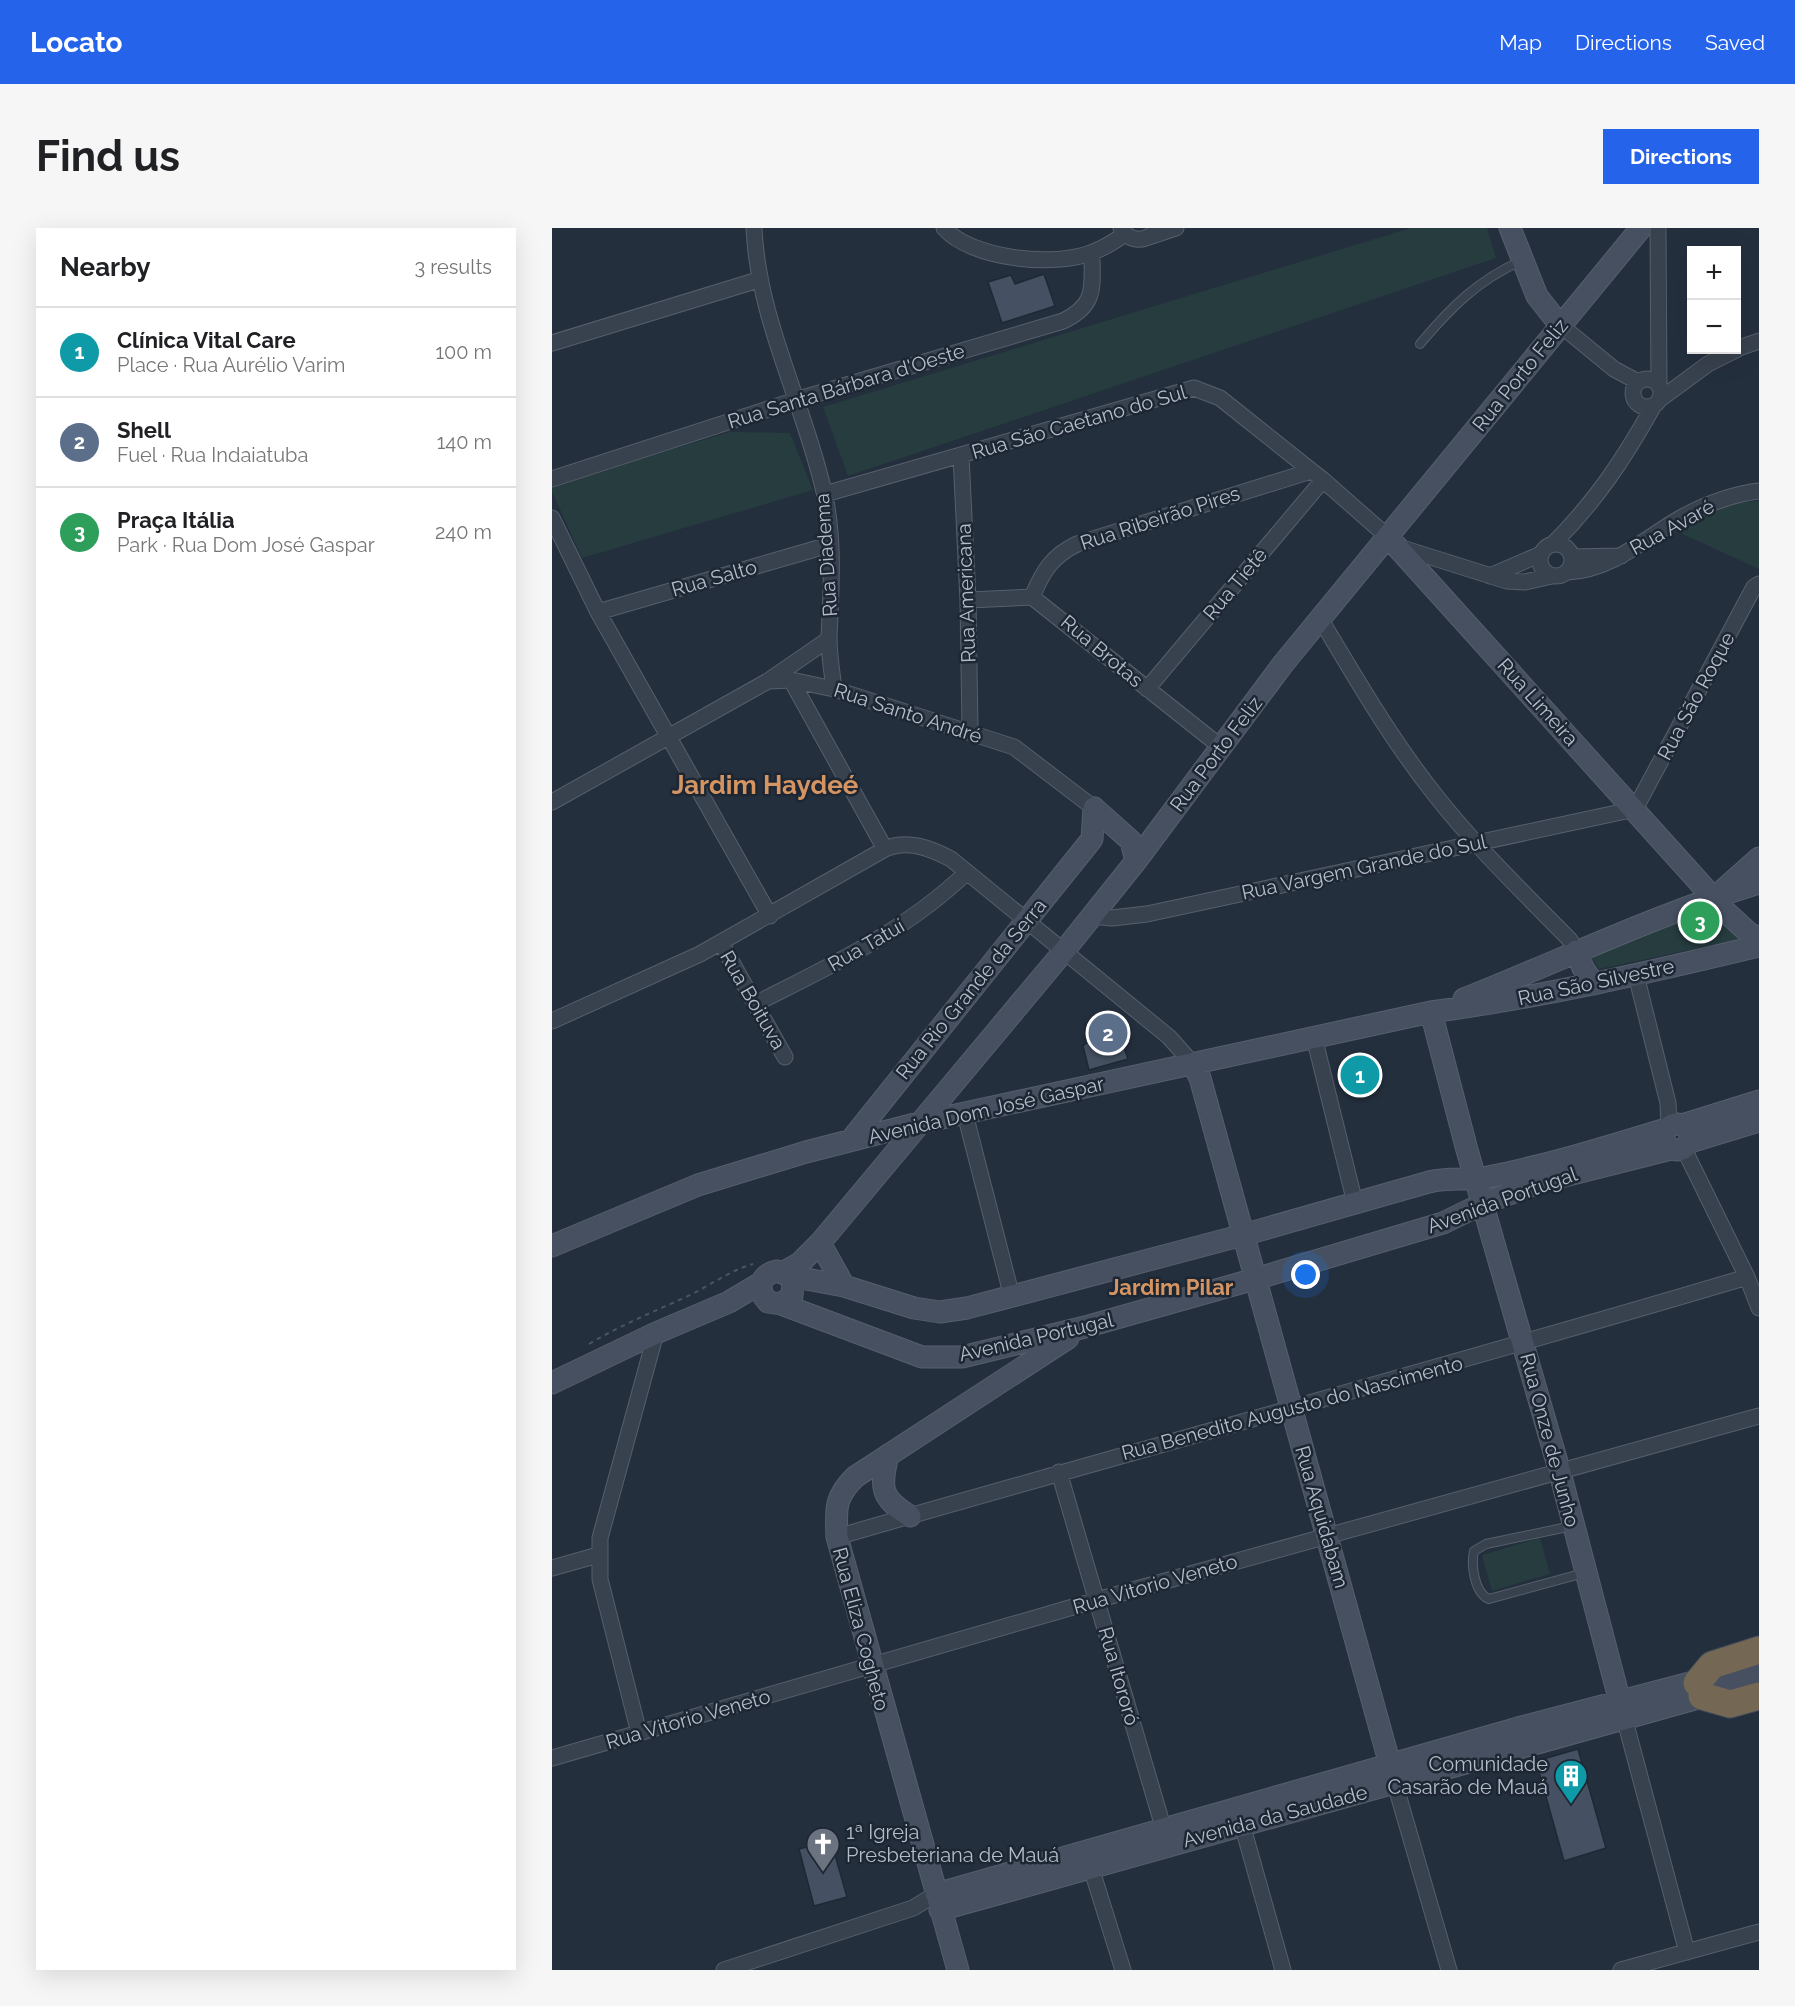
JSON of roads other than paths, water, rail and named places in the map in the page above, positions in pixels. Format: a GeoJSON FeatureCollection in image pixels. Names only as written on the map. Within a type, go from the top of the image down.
{"type":"FeatureCollection","features":[{"type":"Feature","properties":{"kind":"highway"},"geometry":{"type":"LineString","coordinates":[[1748,1684],[1730,1704],[1700,1689],[1712,1665],[1759,1650]]}},
{"type":"Feature","properties":{"kind":"street","name":"Rua Diadema"},"geometry":{"type":"LineString","coordinates":[[754,228],[758,280],[825,494],[832,616],[829,639],[834,689]]}},
{"type":"Feature","properties":{"kind":"street"},"geometry":{"type":"LineString","coordinates":[[944,228],[951,236],[974,249],[996,254],[1057,259],[1092,253],[1123,231],[1135,239],[1176,228]]}},
{"type":"Feature","properties":{"kind":"street"},"geometry":{"type":"LineString","coordinates":[[1510,228],[1521,261],[1537,296],[1559,324],[1638,390],[1645,407],[1708,363],[1726,354]]}},
{"type":"Feature","properties":{"kind":"street","name":"Rua Porto Feliz"},"geometry":{"type":"LineString","coordinates":[[767,1288],[770,1272],[787,1274],[820,1243],[1064,951],[1136,861],[1283,664],[1393,542],[1559,324],[1641,228]]}},
{"type":"Feature","properties":{"kind":"street"},"geometry":{"type":"LineString","coordinates":[[1552,576],[1541,565],[1546,549],[1574,523],[1608,484],[1657,397],[1660,346],[1658,228]]}},
{"type":"Feature","properties":{"kind":"street","name":"Rua Santa Bárbara d'Oeste"},"geometry":{"type":"LineString","coordinates":[[552,479],[796,400],[1063,321],[1085,308],[1090,297],[1092,253]]}},
{"type":"Feature","properties":{"kind":"street"},"geometry":{"type":"LineString","coordinates":[[552,343],[758,280]]}},
{"type":"Feature","properties":{"kind":"street"},"geometry":{"type":"LineString","coordinates":[[1741,347],[1759,341]]}},
{"type":"Feature","properties":{"kind":"street"},"geometry":{"type":"LineString","coordinates":[[1635,439],[1638,390],[1660,346]]}},
{"type":"Feature","properties":{"kind":"street"},"geometry":{"type":"LineString","coordinates":[[1638,390],[1652,380],[1657,397]]}},
{"type":"Feature","properties":{"kind":"street","name":"Rua São Caetano do Sul"},"geometry":{"type":"LineString","coordinates":[[825,494],[1194,388],[1220,398],[1317,475]]}},
{"type":"Feature","properties":{"kind":"street","name":"Rua Americana"},"geometry":{"type":"LineString","coordinates":[[961,456],[968,600],[970,731]]}},
{"type":"Feature","properties":{"kind":"street","name":"Rua Limeira"},"geometry":{"type":"LineString","coordinates":[[1317,475],[1393,542],[1752,942]]}},
{"type":"Feature","properties":{"kind":"street","name":"Rua Ribeirão Pires"},"geometry":{"type":"LineString","coordinates":[[1032,597],[1049,562],[1061,552],[1077,544],[1317,475]]}},
{"type":"Feature","properties":{"kind":"street","name":"Rua Tietê"},"geometry":{"type":"LineString","coordinates":[[1147,689],[1317,475]]}},
{"type":"Feature","properties":{"kind":"street","name":"Rua Avaré"},"geometry":{"type":"LineString","coordinates":[[1568,572],[1596,568],[1621,556],[1704,506],[1759,491]]}},
{"type":"Feature","properties":{"kind":"street"},"geometry":{"type":"LineString","coordinates":[[552,519],[598,612],[770,916]]}},
{"type":"Feature","properties":{"kind":"street"},"geometry":{"type":"LineString","coordinates":[[1393,542],[1490,576],[1518,582],[1568,572],[1574,523]]}},
{"type":"Feature","properties":{"kind":"street","name":"Rua Salto"},"geometry":{"type":"LineString","coordinates":[[598,612],[829,545]]}},
{"type":"Feature","properties":{"kind":"street"},"geometry":{"type":"LineString","coordinates":[[1490,576],[1546,549],[1562,545],[1571,554]]}},
{"type":"Feature","properties":{"kind":"street","name":"Rua Avaré"},"geometry":{"type":"LineString","coordinates":[[1571,554],[1621,556]]}},
{"type":"Feature","properties":{"kind":"street","name":"Rua São Roque"},"geometry":{"type":"LineString","coordinates":[[1635,809],[1754,587],[1759,584]]}},
{"type":"Feature","properties":{"kind":"street"},"geometry":{"type":"LineString","coordinates":[[968,600],[1032,597]]}},
{"type":"Feature","properties":{"kind":"street","name":"Rua Brotas"},"geometry":{"type":"LineString","coordinates":[[1032,597],[1221,747]]}},
{"type":"Feature","properties":{"kind":"street"},"geometry":{"type":"LineString","coordinates":[[1321,620],[1407,757],[1475,843],[1570,940],[1583,968],[1594,984]]}},
{"type":"Feature","properties":{"kind":"street","name":"Rua Diadema"},"geometry":{"type":"LineString","coordinates":[[768,681],[829,639]]}},
{"type":"Feature","properties":{"kind":"street"},"geometry":{"type":"LineString","coordinates":[[791,680],[885,849]]}},
{"type":"Feature","properties":{"kind":"street","name":"Rua Santo André"},"geometry":{"type":"LineString","coordinates":[[552,802],[768,681],[791,680],[834,689],[970,731],[1026,754],[1127,837]]}},
{"type":"Feature","properties":{"kind":"street"},"geometry":{"type":"LineString","coordinates":[[1094,808],[1092,839],[1158,832]]}},
{"type":"Feature","properties":{"kind":"street","name":"Rua Vargem Grande do Sul"},"geometry":{"type":"LineString","coordinates":[[1092,916],[1112,918],[1147,914],[1635,809]]}},
{"type":"Feature","properties":{"kind":"street"},"geometry":{"type":"LineString","coordinates":[[1127,837],[1136,861]]}},
{"type":"Feature","properties":{"kind":"street","name":"Rua Rio Grande da Serra"},"geometry":{"type":"LineString","coordinates":[[851,1140],[1092,839]]}},
{"type":"Feature","properties":{"kind":"street"},"geometry":{"type":"LineString","coordinates":[[552,1021],[654,976],[721,943],[885,849],[904,844],[919,846],[951,859],[1169,1037],[1193,1064]]}},
{"type":"Feature","properties":{"kind":"street"},"geometry":{"type":"LineString","coordinates":[[1713,897],[1759,858]]}},
{"type":"Feature","properties":{"kind":"street","name":"Rua Tatuí"},"geometry":{"type":"LineString","coordinates":[[755,1004],[868,946],[908,921],[967,872]]}},
{"type":"Feature","properties":{"kind":"street"},"geometry":{"type":"LineString","coordinates":[[1431,1012],[1713,897],[1759,883]]}},
{"type":"Feature","properties":{"kind":"street","name":"Rua São Silvestre"},"geometry":{"type":"LineString","coordinates":[[1431,1012],[1503,1002],[1636,975],[1752,942]]}},
{"type":"Feature","properties":{"kind":"street","name":"Rua Boituva"},"geometry":{"type":"LineString","coordinates":[[721,943],[785,1057]]}},
{"type":"Feature","properties":{"kind":"street"},"geometry":{"type":"LineString","coordinates":[[1636,975],[1677,1135],[1747,1277],[1759,1308]]}},
{"type":"Feature","properties":{"kind":"street","name":"Avenida Dom José Gaspar"},"geometry":{"type":"LineString","coordinates":[[552,1246],[731,1173],[851,1140],[1431,1012]]}},
{"type":"Feature","properties":{"kind":"street","name":"Rua Onze de Junho"},"geometry":{"type":"LineString","coordinates":[[1431,1012],[1482,1204],[1559,1469],[1687,1952]]}},
{"type":"Feature","properties":{"kind":"street"},"geometry":{"type":"LineString","coordinates":[[1314,1037],[1355,1203]]}},
{"type":"Feature","properties":{"kind":"street","name":"Rua Aquidabam"},"geometry":{"type":"LineString","coordinates":[[1193,1064],[1200,1078],[1449,1970]]}},
{"type":"Feature","properties":{"kind":"street","name":"Avenida Portugal"},"geometry":{"type":"LineString","coordinates":[[552,1383],[656,1333],[767,1288],[922,1357],[963,1357],[1085,1327],[1443,1223],[1482,1204],[1677,1135],[1759,1101]]}},
{"type":"Feature","properties":{"kind":"street"},"geometry":{"type":"LineString","coordinates":[[965,1114],[1012,1297]]}},
{"type":"Feature","properties":{"kind":"street","name":"Avenida Portugal"},"geometry":{"type":"LineString","coordinates":[[787,1274],[844,1286],[914,1308],[940,1312],[1012,1297],[1442,1179],[1475,1178],[1528,1169],[1677,1135],[1759,1121]]}},
{"type":"Feature","properties":{"kind":"street"},"geometry":{"type":"LineString","coordinates":[[820,1243],[844,1286]]}},
{"type":"Feature","properties":{"kind":"street"},"geometry":{"type":"LineString","coordinates":[[767,1288],[788,1301],[794,1289],[787,1274]]}},
{"type":"Feature","properties":{"kind":"street","name":"Rua Benedito Augusto do Nascimento"},"geometry":{"type":"LineString","coordinates":[[837,1537],[1059,1472],[1524,1344],[1747,1277]]}},
{"type":"Feature","properties":{"kind":"street","name":"Rua Eliza Cogheto"},"geometry":{"type":"LineString","coordinates":[[958,1970],[871,1666],[837,1537],[836,1507],[842,1490],[855,1478],[1016,1370],[1085,1327]]}},
{"type":"Feature","properties":{"kind":"street"},"geometry":{"type":"LineString","coordinates":[[639,1733],[600,1579],[598,1555],[600,1538],[656,1333]]}},
{"type":"Feature","properties":{"kind":"street"},"geometry":{"type":"LineString","coordinates":[[1016,1370],[1018,1344]]}},
{"type":"Feature","properties":{"kind":"street","name":"Rua Vitorio Veneto"},"geometry":{"type":"LineString","coordinates":[[552,1758],[1559,1469],[1759,1416]]}},
{"type":"Feature","properties":{"kind":"street"},"geometry":{"type":"LineString","coordinates":[[888,1455],[883,1477],[884,1489],[893,1506],[910,1516]]}},
{"type":"Feature","properties":{"kind":"street","name":"Rua Itororó"},"geometry":{"type":"LineString","coordinates":[[1059,1472],[1166,1837]]}},
{"type":"Feature","properties":{"kind":"street"},"geometry":{"type":"LineString","coordinates":[[552,1568],[598,1555]]}},
{"type":"Feature","properties":{"kind":"street"},"geometry":{"type":"LineString","coordinates":[[1748,1684],[1759,1665]]}},
{"type":"Feature","properties":{"kind":"street","name":"Avenida da Saudade"},"geometry":{"type":"LineString","coordinates":[[724,1970],[913,1908],[1700,1689]]}},
{"type":"Feature","properties":{"kind":"street"},"geometry":{"type":"LineString","coordinates":[[1239,1816],[1283,1970]]}},
{"type":"Feature","properties":{"kind":"street"},"geometry":{"type":"LineString","coordinates":[[1089,1859],[1123,1970]]}},
{"type":"Feature","properties":{"kind":"street"},"geometry":{"type":"LineString","coordinates":[[1621,1970],[1759,1932]]}},
{"type":"Feature","properties":{"kind":"lane"},"geometry":{"type":"LineString","coordinates":[[1420,344],[1460,299],[1495,272],[1521,261]]}},
{"type":"Feature","properties":{"kind":"lane"},"geometry":{"type":"LineString","coordinates":[[1574,1526],[1486,1544],[1474,1551],[1471,1562],[1480,1593],[1489,1599],[1586,1572]]}},
{"type":"Feature","properties":{"kind":"place","name":"Praça Itália"},"geometry":{"type":"Point","coordinates":[1700,921]}},
{"type":"Feature","properties":{"kind":"place","name":"Shell"},"geometry":{"type":"Point","coordinates":[1108,1033]}},
{"type":"Feature","properties":{"kind":"place","name":"Clínica Vital Care"},"geometry":{"type":"Point","coordinates":[1360,1075]}},
{"type":"Feature","properties":{"kind":"place","name":"Comunidade Casarão de Mauá"},"geometry":{"type":"Point","coordinates":[1571,1805]}},
{"type":"Feature","properties":{"kind":"place","name":"1ª Igreja Presbeteriana de Mauá"},"geometry":{"type":"Point","coordinates":[823,1873]}},
{"type":"Feature","properties":{"kind":"district","name":"Jardim Haydeé"},"geometry":{"type":"Point","coordinates":[765,785]}},
{"type":"Feature","properties":{"kind":"district","name":"Jardim Pilar"},"geometry":{"type":"Point","coordinates":[1171,1287]}}]}
